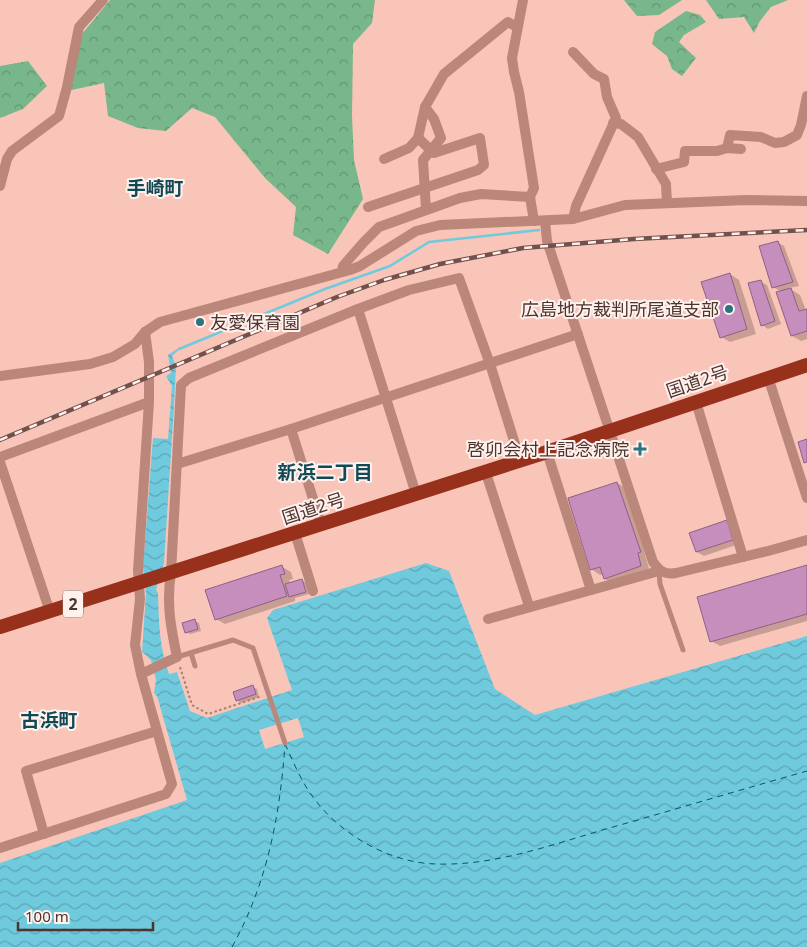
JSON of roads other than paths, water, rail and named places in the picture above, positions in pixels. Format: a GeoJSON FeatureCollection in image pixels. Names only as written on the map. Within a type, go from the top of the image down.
{"type":"FeatureCollection","features":[{"type":"Feature","properties":{"kind":"highway","name":"国道2号"},"geometry":{"type":"LineString","coordinates":[[0,627],[296,533],[485,470],[547,452],[807,365]]}},
{"type":"Feature","properties":{"kind":"street"},"geometry":{"type":"LineString","coordinates":[[0,186],[7,159],[12,152],[59,116],[79,27],[103,0]]}},
{"type":"Feature","properties":{"kind":"street"},"geometry":{"type":"LineString","coordinates":[[523,0],[512,58],[534,188],[530,197],[534,221]]}},
{"type":"Feature","properties":{"kind":"street"},"geometry":{"type":"LineString","coordinates":[[384,159],[408,148],[418,138],[425,107],[444,74],[508,22],[517,27]]}},
{"type":"Feature","properties":{"kind":"street"},"geometry":{"type":"LineString","coordinates":[[573,52],[594,74],[604,79],[607,97],[616,118],[576,206],[573,219]]}},
{"type":"Feature","properties":{"kind":"street"},"geometry":{"type":"LineString","coordinates":[[727,148],[730,135],[761,138],[775,143],[784,142],[796,135],[801,125],[807,96]]}},
{"type":"Feature","properties":{"kind":"street"},"geometry":{"type":"LineString","coordinates":[[425,107],[434,119],[441,138],[423,160],[426,210]]}},
{"type":"Feature","properties":{"kind":"street"},"geometry":{"type":"LineString","coordinates":[[613,123],[621,124],[638,138],[666,184],[667,203]]}},
{"type":"Feature","properties":{"kind":"street"},"geometry":{"type":"LineString","coordinates":[[368,207],[478,170],[484,164],[480,138],[434,153],[418,138]]}},
{"type":"Feature","properties":{"kind":"street"},"geometry":{"type":"LineString","coordinates":[[656,169],[684,162],[685,151],[741,149]]}},
{"type":"Feature","properties":{"kind":"street"},"geometry":{"type":"LineString","coordinates":[[342,272],[343,266],[380,227],[460,198],[482,194],[530,197]]}},
{"type":"Feature","properties":{"kind":"street"},"geometry":{"type":"LineString","coordinates":[[0,376],[90,364],[113,357],[135,344],[145,332],[160,322],[360,266],[416,231],[425,228],[440,225],[573,219],[625,205],[746,200],[807,201]]}},
{"type":"Feature","properties":{"kind":"street"},"geometry":{"type":"LineString","coordinates":[[545,221],[547,241],[653,562],[659,571]]}},
{"type":"Feature","properties":{"kind":"street"},"geometry":{"type":"LineString","coordinates":[[141,674],[174,659],[168,614],[169,586],[166,575],[177,464],[181,385],[198,375],[358,308],[409,290],[459,278],[490,364],[520,460]]}},
{"type":"Feature","properties":{"kind":"street"},"geometry":{"type":"LineString","coordinates":[[358,308],[416,494]]}},
{"type":"Feature","properties":{"kind":"street"},"geometry":{"type":"LineString","coordinates":[[0,848],[166,794],[172,784],[141,674],[135,645],[143,582],[138,571],[149,402],[149,362],[145,332]]}},
{"type":"Feature","properties":{"kind":"street"},"geometry":{"type":"LineString","coordinates":[[177,464],[291,429],[578,334]]}},
{"type":"Feature","properties":{"kind":"street"},"geometry":{"type":"LineString","coordinates":[[768,377],[807,498]]}},
{"type":"Feature","properties":{"kind":"street"},"geometry":{"type":"LineString","coordinates":[[0,457],[149,402]]}},
{"type":"Feature","properties":{"kind":"street"},"geometry":{"type":"LineString","coordinates":[[696,402],[743,558]]}},
{"type":"Feature","properties":{"kind":"street"},"geometry":{"type":"LineString","coordinates":[[291,429],[321,524]]}},
{"type":"Feature","properties":{"kind":"street"},"geometry":{"type":"LineString","coordinates":[[547,452],[591,590]]}},
{"type":"Feature","properties":{"kind":"street"},"geometry":{"type":"LineString","coordinates":[[0,462],[50,612]]}},
{"type":"Feature","properties":{"kind":"street"},"geometry":{"type":"LineString","coordinates":[[485,470],[530,606]]}},
{"type":"Feature","properties":{"kind":"street"},"geometry":{"type":"LineString","coordinates":[[296,533],[313,591]]}},
{"type":"Feature","properties":{"kind":"street"},"geometry":{"type":"LineString","coordinates":[[488,619],[659,571],[668,574],[676,573],[743,558],[807,540]]}},
{"type":"Feature","properties":{"kind":"street"},"geometry":{"type":"LineString","coordinates":[[44,834],[26,771],[157,731]]}},
{"type":"Feature","properties":{"kind":"lane"},"geometry":{"type":"LineString","coordinates":[[659,571],[660,584],[683,650]]}},
{"type":"Feature","properties":{"kind":"lane"},"geometry":{"type":"LineString","coordinates":[[174,659],[233,640],[253,648],[285,743]]}},
{"type":"Feature","properties":{"kind":"lane"},"geometry":{"type":"LineString","coordinates":[[191,653],[195,666]]}},
{"type":"Feature","properties":{"kind":"water"},"geometry":{"type":"Polygon","coordinates":[[[180,347],[172,356],[176,366],[164,563],[156,590],[158,593],[161,644],[166,664],[169,674],[177,672],[190,711],[207,718],[292,690],[267,618],[273,610],[426,563],[449,571],[495,689],[535,715],[807,636],[807,947],[0,947],[0,863],[187,800],[157,696],[154,693],[156,680],[151,660],[142,652],[146,593],[143,567],[153,438],[168,439],[172,386],[166,376],[171,373],[168,355],[180,347]]]}},
{"type":"Feature","properties":{"kind":"waterway"},"geometry":{"type":"LineString","coordinates":[[179,349],[325,289],[390,266],[429,242],[539,230]]}},
{"type":"Feature","properties":{"kind":"railway"},"geometry":{"type":"LineString","coordinates":[[0,440],[337,297],[384,280],[440,264],[523,248],[634,239],[807,230]]}},
{"type":"Feature","properties":{"kind":"place","name":"広島地方裁判所尾道支部"},"geometry":{"type":"Point","coordinates":[729,309]}},
{"type":"Feature","properties":{"kind":"place","name":"友愛保育園"},"geometry":{"type":"Point","coordinates":[200,322]}},
{"type":"Feature","properties":{"kind":"place","name":"啓卯会村上記念病院"},"geometry":{"type":"Point","coordinates":[640,449]}},
{"type":"Feature","properties":{"kind":"district","name":"手崎町"},"geometry":{"type":"Point","coordinates":[155,188]}},
{"type":"Feature","properties":{"kind":"district","name":"新浜二丁目"},"geometry":{"type":"Point","coordinates":[325,472]}},
{"type":"Feature","properties":{"kind":"district","name":"古浜町"},"geometry":{"type":"Point","coordinates":[49,720]}}]}
